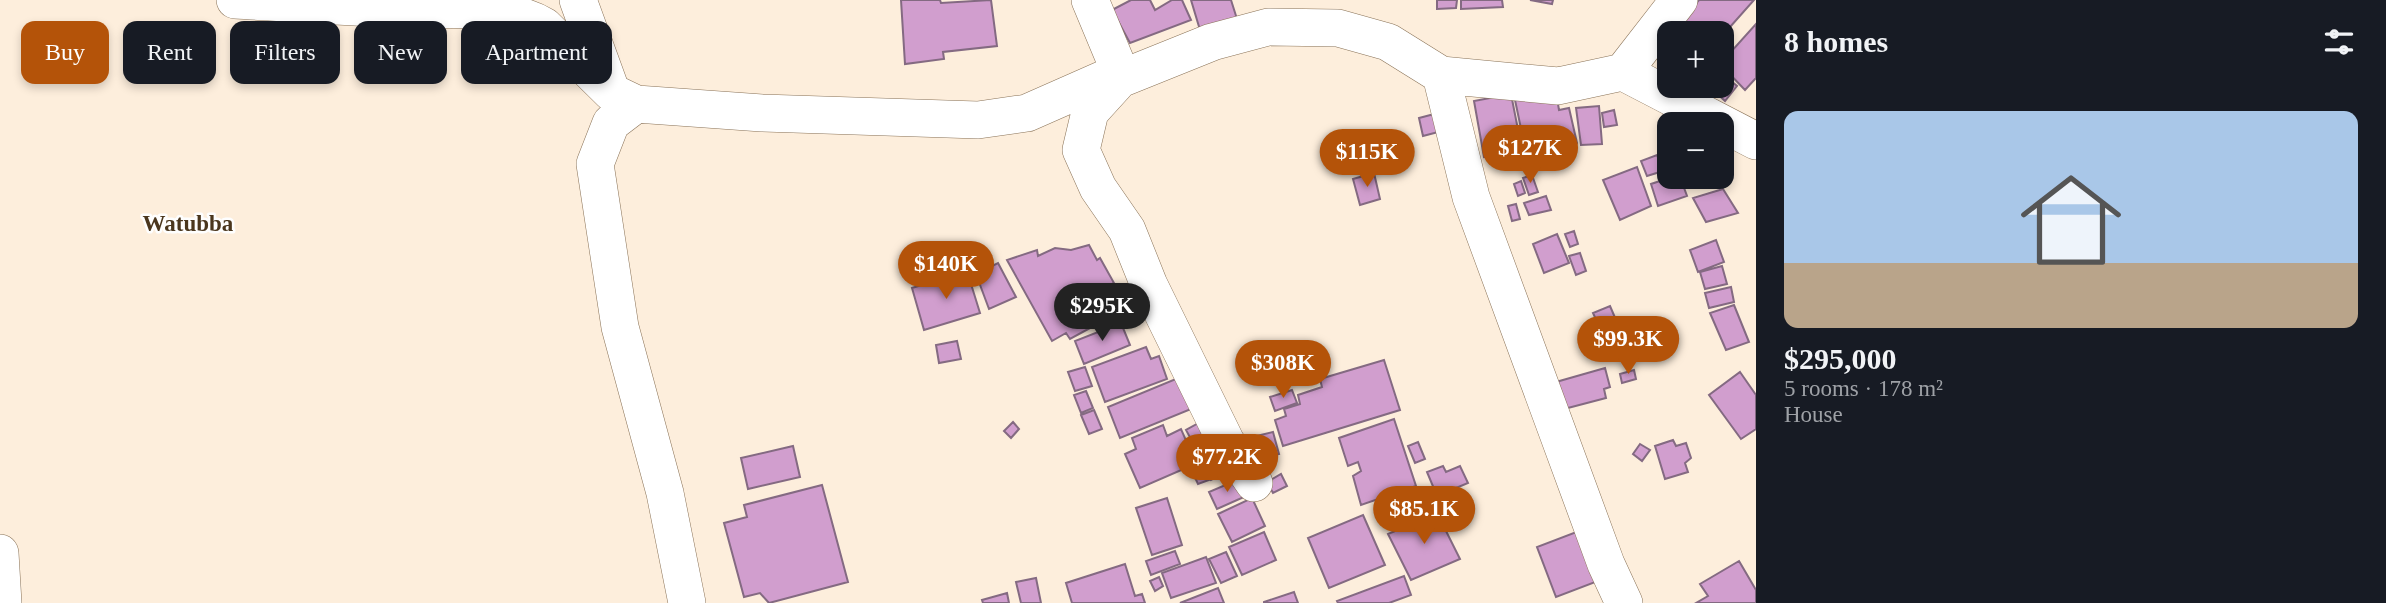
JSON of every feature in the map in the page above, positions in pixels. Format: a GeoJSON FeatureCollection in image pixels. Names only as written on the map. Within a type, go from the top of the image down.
{"type":"FeatureCollection","features":[{"type":"Feature","properties":{"kind":"street"},"geometry":{"type":"LineString","coordinates":[[234,0],[398,10],[509,12],[531,18],[544,26],[624,98],[762,113],[978,120],[1027,113],[1212,42],[1268,27],[1338,28],[1388,42],[1441,75],[1558,86],[1623,72],[1756,141]]}},
{"type":"Feature","properties":{"kind":"street"},"geometry":{"type":"LineString","coordinates":[[579,0],[624,98]]}},
{"type":"Feature","properties":{"kind":"street"},"geometry":{"type":"LineString","coordinates":[[1090,0],[1120,76]]}},
{"type":"Feature","properties":{"kind":"street"},"geometry":{"type":"LineString","coordinates":[[1623,72],[1679,0]]}},
{"type":"Feature","properties":{"kind":"street"},"geometry":{"type":"LineString","coordinates":[[1441,75],[1471,197],[1606,564],[1624,603]]}},
{"type":"Feature","properties":{"kind":"street"},"geometry":{"type":"LineString","coordinates":[[1120,76],[1090,112],[1081,150],[1098,188],[1127,230],[1149,285],[1226,442],[1254,483]]}},
{"type":"Feature","properties":{"kind":"street"},"geometry":{"type":"LineString","coordinates":[[624,98],[595,164],[620,327],[665,493],[687,603]]}},
{"type":"Feature","properties":{"kind":"street"},"geometry":{"type":"LineString","coordinates":[[0,553],[3,603]]}},
{"type":"Feature","properties":{"kind":"building"},"geometry":{"type":"Polygon","coordinates":[[[901,0],[940,0],[941,3],[991,0],[997,46],[943,52],[944,59],[905,64],[901,0]]]}},
{"type":"Feature","properties":{"kind":"building"},"geometry":{"type":"Polygon","coordinates":[[[1131,0],[1150,0],[1155,10],[1172,0],[1182,0],[1191,20],[1130,43],[1112,10],[1131,0]]]}},
{"type":"Feature","properties":{"kind":"building"},"geometry":{"type":"Polygon","coordinates":[[[1191,0],[1231,0],[1237,19],[1200,30],[1191,0]]]}},
{"type":"Feature","properties":{"kind":"building"},"geometry":{"type":"Polygon","coordinates":[[[1437,0],[1457,0],[1456,8],[1437,9],[1437,0]]]}},
{"type":"Feature","properties":{"kind":"building"},"geometry":{"type":"Polygon","coordinates":[[[1461,0],[1502,0],[1503,7],[1461,9],[1461,0]]]}},
{"type":"Feature","properties":{"kind":"building"},"geometry":{"type":"Polygon","coordinates":[[[1530,0],[1553,0],[1552,4],[1530,0]]]}},
{"type":"Feature","properties":{"kind":"building"},"geometry":{"type":"Polygon","coordinates":[[[1699,0],[1754,0],[1734,22],[1681,21],[1699,0]]]}},
{"type":"Feature","properties":{"kind":"building"},"geometry":{"type":"Polygon","coordinates":[[[1756,24],[1756,78],[1745,90],[1734,79],[1734,49],[1756,24]]]}},
{"type":"Feature","properties":{"kind":"building"},"geometry":{"type":"Polygon","coordinates":[[[1556,92],[1559,110],[1569,108],[1577,143],[1558,167],[1528,162],[1515,100],[1556,92]]]}},
{"type":"Feature","properties":{"kind":"building"},"geometry":{"type":"Polygon","coordinates":[[[1511,94],[1522,150],[1484,157],[1474,101],[1511,94]]]}},
{"type":"Feature","properties":{"kind":"building"},"geometry":{"type":"Polygon","coordinates":[[[1599,106],[1602,144],[1581,145],[1576,108],[1599,106]]]}},
{"type":"Feature","properties":{"kind":"building"},"geometry":{"type":"Polygon","coordinates":[[[1614,110],[1617,125],[1604,127],[1602,113],[1614,110]]]}},
{"type":"Feature","properties":{"kind":"building"},"geometry":{"type":"Polygon","coordinates":[[[1438,113],[1442,131],[1423,136],[1419,118],[1438,113]]]}},
{"type":"Feature","properties":{"kind":"building"},"geometry":{"type":"Polygon","coordinates":[[[1657,155],[1657,173],[1647,176],[1641,161],[1657,155]]]}},
{"type":"Feature","properties":{"kind":"building"},"geometry":{"type":"Polygon","coordinates":[[[1637,167],[1651,206],[1620,220],[1603,180],[1637,167]]]}},
{"type":"Feature","properties":{"kind":"building"},"geometry":{"type":"Polygon","coordinates":[[[1374,173],[1380,199],[1360,205],[1353,179],[1374,173]]]}},
{"type":"Feature","properties":{"kind":"building"},"geometry":{"type":"Polygon","coordinates":[[[1532,175],[1538,192],[1529,195],[1523,178],[1532,175]]]}},
{"type":"Feature","properties":{"kind":"building"},"geometry":{"type":"Polygon","coordinates":[[[1521,181],[1525,193],[1518,196],[1514,184],[1521,181]]]}},
{"type":"Feature","properties":{"kind":"building"},"geometry":{"type":"Polygon","coordinates":[[[1657,182],[1657,189],[1684,189],[1687,196],[1658,206],[1651,184],[1657,182]]]}},
{"type":"Feature","properties":{"kind":"building"},"geometry":{"type":"Polygon","coordinates":[[[1723,189],[1738,213],[1706,222],[1693,198],[1723,189]]]}},
{"type":"Feature","properties":{"kind":"building"},"geometry":{"type":"Polygon","coordinates":[[[1546,196],[1551,210],[1529,215],[1524,203],[1546,196]]]}},
{"type":"Feature","properties":{"kind":"building"},"geometry":{"type":"Polygon","coordinates":[[[1516,204],[1520,219],[1512,221],[1508,206],[1516,204]]]}},
{"type":"Feature","properties":{"kind":"building"},"geometry":{"type":"Polygon","coordinates":[[[1574,231],[1578,244],[1570,247],[1565,234],[1574,231]]]}},
{"type":"Feature","properties":{"kind":"building"},"geometry":{"type":"Polygon","coordinates":[[[1557,234],[1569,263],[1544,273],[1533,244],[1557,234]]]}},
{"type":"Feature","properties":{"kind":"building"},"geometry":{"type":"Polygon","coordinates":[[[1716,240],[1724,262],[1698,272],[1690,250],[1716,240]]]}},
{"type":"Feature","properties":{"kind":"building"},"geometry":{"type":"Polygon","coordinates":[[[1089,245],[1114,283],[1110,285],[1118,299],[1108,305],[1114,315],[1070,339],[1066,333],[1052,341],[1007,260],[1037,250],[1038,256],[1055,248],[1071,250],[1089,245]]]}},
{"type":"Feature","properties":{"kind":"building"},"geometry":{"type":"Polygon","coordinates":[[[1580,253],[1586,271],[1576,275],[1569,256],[1580,253]]]}},
{"type":"Feature","properties":{"kind":"building"},"geometry":{"type":"Polygon","coordinates":[[[998,263],[1016,297],[989,309],[976,274],[998,263]]]}},
{"type":"Feature","properties":{"kind":"building"},"geometry":{"type":"Polygon","coordinates":[[[1722,266],[1727,284],[1705,289],[1700,272],[1722,266]]]}},
{"type":"Feature","properties":{"kind":"building"},"geometry":{"type":"Polygon","coordinates":[[[967,271],[980,313],[924,330],[912,288],[967,271]]]}},
{"type":"Feature","properties":{"kind":"building"},"geometry":{"type":"Polygon","coordinates":[[[1731,287],[1734,302],[1709,308],[1705,293],[1731,287]]]}},
{"type":"Feature","properties":{"kind":"building"},"geometry":{"type":"Polygon","coordinates":[[[1734,305],[1749,342],[1726,350],[1710,313],[1734,305]]]}},
{"type":"Feature","properties":{"kind":"building"},"geometry":{"type":"Polygon","coordinates":[[[1610,306],[1616,320],[1599,326],[1593,313],[1610,306]]]}},
{"type":"Feature","properties":{"kind":"building"},"geometry":{"type":"Polygon","coordinates":[[[1121,323],[1130,345],[1084,364],[1075,341],[1121,323]]]}},
{"type":"Feature","properties":{"kind":"building"},"geometry":{"type":"Polygon","coordinates":[[[957,341],[961,359],[939,363],[936,345],[957,341]]]}},
{"type":"Feature","properties":{"kind":"building"},"geometry":{"type":"Polygon","coordinates":[[[1146,347],[1151,359],[1159,356],[1167,379],[1105,402],[1092,367],[1146,347]]]}},
{"type":"Feature","properties":{"kind":"building"},"geometry":{"type":"Polygon","coordinates":[[[1384,360],[1400,410],[1283,446],[1275,420],[1286,416],[1284,409],[1300,404],[1298,395],[1322,387],[1320,379],[1384,360]]]}},
{"type":"Feature","properties":{"kind":"building"},"geometry":{"type":"Polygon","coordinates":[[[1085,367],[1092,386],[1075,391],[1068,372],[1085,367]]]}},
{"type":"Feature","properties":{"kind":"building"},"geometry":{"type":"Polygon","coordinates":[[[1605,368],[1610,387],[1604,389],[1606,398],[1564,409],[1556,382],[1605,368]]]}},
{"type":"Feature","properties":{"kind":"building"},"geometry":{"type":"Polygon","coordinates":[[[1634,370],[1636,379],[1622,383],[1620,374],[1634,370]]]}},
{"type":"Feature","properties":{"kind":"building"},"geometry":{"type":"Polygon","coordinates":[[[1740,372],[1756,395],[1756,429],[1741,439],[1709,395],[1740,372]]]}},
{"type":"Feature","properties":{"kind":"building"},"geometry":{"type":"Polygon","coordinates":[[[1183,376],[1196,407],[1120,438],[1108,407],[1183,376]]]}},
{"type":"Feature","properties":{"kind":"building"},"geometry":{"type":"Polygon","coordinates":[[[1292,390],[1297,403],[1275,411],[1270,397],[1292,390]]]}},
{"type":"Feature","properties":{"kind":"building"},"geometry":{"type":"Polygon","coordinates":[[[1086,391],[1093,408],[1081,413],[1074,395],[1086,391]]]}},
{"type":"Feature","properties":{"kind":"building"},"geometry":{"type":"Polygon","coordinates":[[[1094,410],[1102,429],[1089,434],[1081,415],[1094,410]]]}},
{"type":"Feature","properties":{"kind":"building"},"geometry":{"type":"Polygon","coordinates":[[[1394,419],[1416,486],[1361,505],[1353,476],[1361,471],[1358,462],[1348,466],[1339,438],[1394,419]]]}},
{"type":"Feature","properties":{"kind":"building"},"geometry":{"type":"Polygon","coordinates":[[[1204,420],[1218,446],[1200,456],[1186,430],[1204,420]]]}},
{"type":"Feature","properties":{"kind":"building"},"geometry":{"type":"Polygon","coordinates":[[[1013,422],[1019,429],[1011,438],[1004,431],[1013,422]]]}},
{"type":"Feature","properties":{"kind":"building"},"geometry":{"type":"Polygon","coordinates":[[[1163,425],[1167,436],[1181,429],[1192,454],[1182,459],[1186,468],[1140,488],[1125,454],[1136,449],[1132,438],[1163,425]]]}},
{"type":"Feature","properties":{"kind":"building"},"geometry":{"type":"Polygon","coordinates":[[[1273,432],[1279,454],[1250,461],[1244,439],[1273,432]]]}},
{"type":"Feature","properties":{"kind":"building"},"geometry":{"type":"Polygon","coordinates":[[[1673,440],[1676,446],[1686,443],[1691,458],[1685,463],[1688,472],[1665,479],[1655,446],[1673,440]]]}},
{"type":"Feature","properties":{"kind":"building"},"geometry":{"type":"Polygon","coordinates":[[[1418,442],[1425,459],[1415,463],[1408,446],[1418,442]]]}},
{"type":"Feature","properties":{"kind":"building"},"geometry":{"type":"Polygon","coordinates":[[[1640,444],[1650,450],[1642,461],[1633,454],[1640,444]]]}},
{"type":"Feature","properties":{"kind":"building"},"geometry":{"type":"Polygon","coordinates":[[[793,446],[800,477],[748,489],[741,458],[793,446]]]}},
{"type":"Feature","properties":{"kind":"building"},"geometry":{"type":"Polygon","coordinates":[[[1222,449],[1232,469],[1211,480],[1201,460],[1222,449]]]}},
{"type":"Feature","properties":{"kind":"building"},"geometry":{"type":"Polygon","coordinates":[[[1200,462],[1209,480],[1198,484],[1190,467],[1200,462]]]}},
{"type":"Feature","properties":{"kind":"building"},"geometry":{"type":"Polygon","coordinates":[[[1443,466],[1446,472],[1460,466],[1468,483],[1437,496],[1427,472],[1443,466]]]}},
{"type":"Feature","properties":{"kind":"building"},"geometry":{"type":"Polygon","coordinates":[[[1281,474],[1287,486],[1273,493],[1267,482],[1281,474]]]}},
{"type":"Feature","properties":{"kind":"building"},"geometry":{"type":"Polygon","coordinates":[[[1237,480],[1244,497],[1217,509],[1209,492],[1237,480]]]}},
{"type":"Feature","properties":{"kind":"building"},"geometry":{"type":"Polygon","coordinates":[[[822,485],[848,582],[769,603],[760,593],[744,597],[724,523],[747,517],[744,505],[822,485]]]}},
{"type":"Feature","properties":{"kind":"building"},"geometry":{"type":"Polygon","coordinates":[[[1408,496],[1411,507],[1387,515],[1384,503],[1408,496]]]}},
{"type":"Feature","properties":{"kind":"building"},"geometry":{"type":"Polygon","coordinates":[[[1167,498],[1182,545],[1152,555],[1136,508],[1167,498]]]}},
{"type":"Feature","properties":{"kind":"building"},"geometry":{"type":"Polygon","coordinates":[[[1252,498],[1265,526],[1232,542],[1218,514],[1252,498]]]}},
{"type":"Feature","properties":{"kind":"building"},"geometry":{"type":"Polygon","coordinates":[[[1427,502],[1430,511],[1406,520],[1402,512],[1427,502]]]}},
{"type":"Feature","properties":{"kind":"building"},"geometry":{"type":"Polygon","coordinates":[[[1437,513],[1460,559],[1411,580],[1388,534],[1437,513]]]}},
{"type":"Feature","properties":{"kind":"building"},"geometry":{"type":"Polygon","coordinates":[[[1363,515],[1385,565],[1329,588],[1308,538],[1363,515]]]}},
{"type":"Feature","properties":{"kind":"building"},"geometry":{"type":"Polygon","coordinates":[[[1579,531],[1598,581],[1556,597],[1537,547],[1579,531]]]}},
{"type":"Feature","properties":{"kind":"building"},"geometry":{"type":"Polygon","coordinates":[[[1264,532],[1276,560],[1242,575],[1229,547],[1264,532]]]}},
{"type":"Feature","properties":{"kind":"building"},"geometry":{"type":"Polygon","coordinates":[[[1175,551],[1180,564],[1151,575],[1146,561],[1175,551]]]}},
{"type":"Feature","properties":{"kind":"building"},"geometry":{"type":"Polygon","coordinates":[[[1226,552],[1237,576],[1221,583],[1209,559],[1226,552]]]}},
{"type":"Feature","properties":{"kind":"building"},"geometry":{"type":"Polygon","coordinates":[[[1206,557],[1216,583],[1171,598],[1162,573],[1206,557]]]}},
{"type":"Feature","properties":{"kind":"building"},"geometry":{"type":"Polygon","coordinates":[[[1739,561],[1756,590],[1756,603],[1696,603],[1708,596],[1700,584],[1739,561]]]}},
{"type":"Feature","properties":{"kind":"building"},"geometry":{"type":"Polygon","coordinates":[[[1125,564],[1135,596],[1142,594],[1145,603],[1072,603],[1066,583],[1125,564]]]}},
{"type":"Feature","properties":{"kind":"building"},"geometry":{"type":"Polygon","coordinates":[[[1404,576],[1411,595],[1389,603],[1337,601],[1404,576]]]}},
{"type":"Feature","properties":{"kind":"building"},"geometry":{"type":"Polygon","coordinates":[[[1159,577],[1163,586],[1155,591],[1150,581],[1159,577]]]}},
{"type":"Feature","properties":{"kind":"building"},"geometry":{"type":"Polygon","coordinates":[[[1036,578],[1041,603],[1021,603],[1016,582],[1036,578]]]}},
{"type":"Feature","properties":{"kind":"building"},"geometry":{"type":"Polygon","coordinates":[[[1218,588],[1224,603],[1180,603],[1218,588]]]}},
{"type":"Feature","properties":{"kind":"building"},"geometry":{"type":"Polygon","coordinates":[[[1294,592],[1298,603],[1264,603],[1264,602],[1294,592]]]}},
{"type":"Feature","properties":{"kind":"building"},"geometry":{"type":"Polygon","coordinates":[[[1007,593],[1009,603],[983,603],[982,600],[1007,593]]]}},
{"type":"Feature","properties":{"kind":"district","name":"Watubba"},"geometry":{"type":"Point","coordinates":[188,223]}}]}
